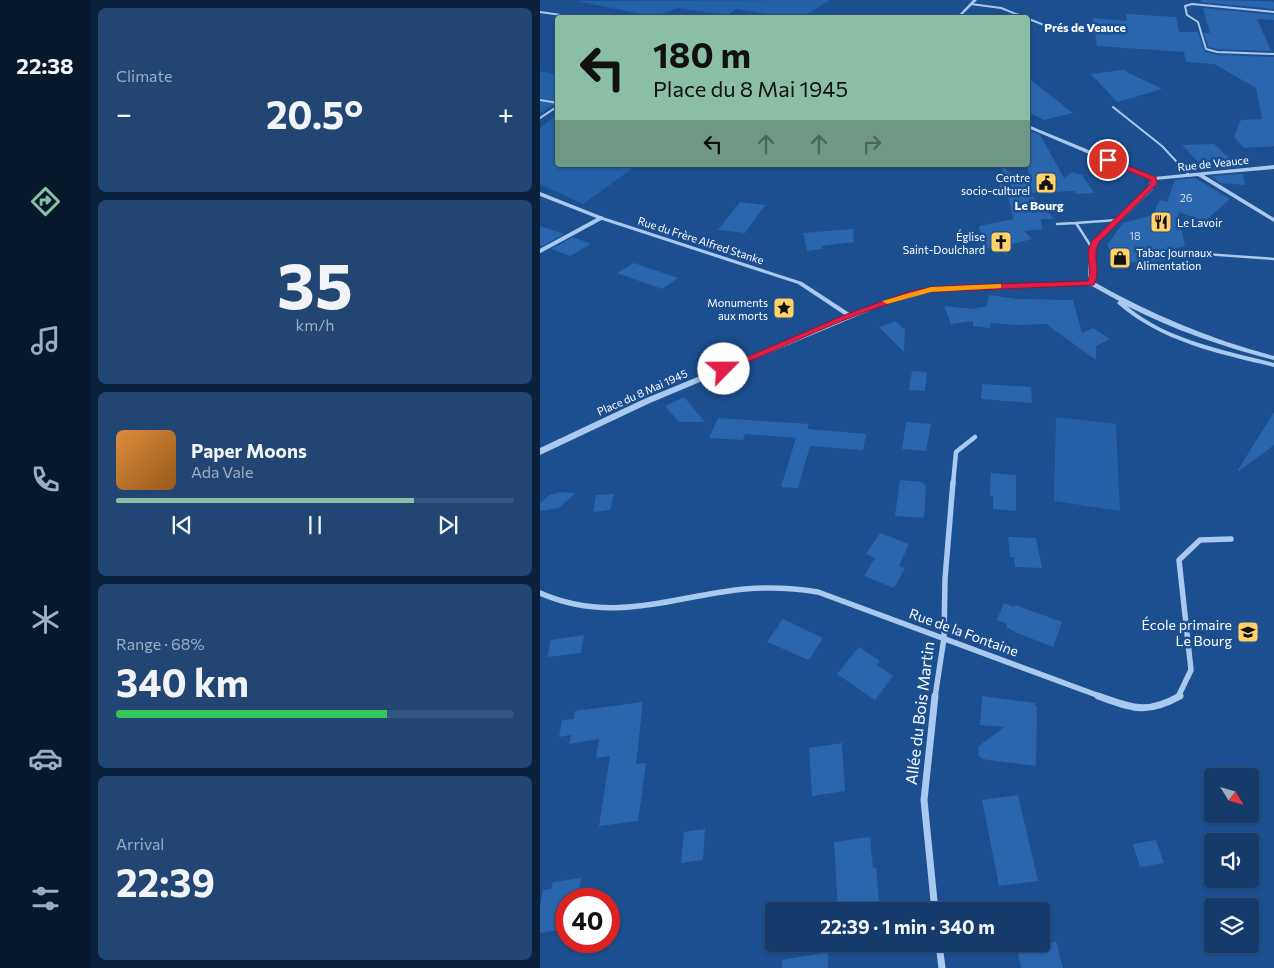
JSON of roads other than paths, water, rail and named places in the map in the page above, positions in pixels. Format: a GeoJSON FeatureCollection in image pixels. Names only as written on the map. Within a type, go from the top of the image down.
{"type":"FeatureCollection","features":[{"type":"Feature","properties":{"kind":"street"},"geometry":{"type":"LineString","coordinates":[[960,15],[974,0]]}},
{"type":"Feature","properties":{"kind":"street"},"geometry":{"type":"LineString","coordinates":[[971,4],[1001,8],[1019,15]]}},
{"type":"Feature","properties":{"kind":"street"},"geometry":{"type":"LineString","coordinates":[[1274,12],[1192,4],[1185,6],[1187,15],[1198,22],[1206,49],[1217,52],[1274,54]]}},
{"type":"Feature","properties":{"kind":"street"},"geometry":{"type":"LineString","coordinates":[[540,12],[562,15]]}},
{"type":"Feature","properties":{"kind":"street"},"geometry":{"type":"LineString","coordinates":[[1030,19],[1054,29]]}},
{"type":"Feature","properties":{"kind":"street"},"geometry":{"type":"LineString","coordinates":[[1030,127],[1153,179],[1150,188],[1092,248],[1091,260],[1094,273],[1092,283],[1149,316],[1212,345],[1274,365]]}},
{"type":"Feature","properties":{"kind":"street","name":"Rue de Veauce"},"geometry":{"type":"LineString","coordinates":[[1153,179],[1274,167]]}},
{"type":"Feature","properties":{"kind":"street"},"geometry":{"type":"LineString","coordinates":[[1200,175],[1274,220]]}},
{"type":"Feature","properties":{"kind":"street","name":"Rue du Frère Alfred Stanke"},"geometry":{"type":"LineString","coordinates":[[540,194],[601,218],[800,283],[850,316]]}},
{"type":"Feature","properties":{"kind":"street"},"geometry":{"type":"LineString","coordinates":[[540,251],[601,218]]}},
{"type":"Feature","properties":{"kind":"street","name":"Place du 8 Mai 1945"},"geometry":{"type":"LineString","coordinates":[[540,452],[647,401],[886,302],[931,290],[1092,283]]}},
{"type":"Feature","properties":{"kind":"street"},"geometry":{"type":"LineString","coordinates":[[1212,345],[1274,358]]}},
{"type":"Feature","properties":{"kind":"street","name":"Allée du Bois Martin"},"geometry":{"type":"LineString","coordinates":[[934,902],[924,800],[935,693],[944,638],[945,579],[956,452],[975,437]]}},
{"type":"Feature","properties":{"kind":"street","name":"Rue de la Fontaine"},"geometry":{"type":"LineString","coordinates":[[540,593],[562,604],[598,609],[744,589],[787,587],[828,594],[1134,709],[1158,706],[1180,696],[1191,670],[1179,560],[1200,540],[1231,539]]}},
{"type":"Feature","properties":{"kind":"street"},"geometry":{"type":"LineString","coordinates":[[940,952],[942,968]]}},
{"type":"Feature","properties":{"kind":"lane"},"geometry":{"type":"LineString","coordinates":[[540,100],[555,103]]}},
{"type":"Feature","properties":{"kind":"lane"},"geometry":{"type":"LineString","coordinates":[[540,118],[555,106]]}},
{"type":"Feature","properties":{"kind":"lane"},"geometry":{"type":"LineString","coordinates":[[1112,107],[1162,146],[1190,176]]}},
{"type":"Feature","properties":{"kind":"lane"},"geometry":{"type":"LineString","coordinates":[[1056,224],[1118,220]]}},
{"type":"Feature","properties":{"kind":"lane"},"geometry":{"type":"LineString","coordinates":[[1076,223],[1092,248]]}},
{"type":"Feature","properties":{"kind":"lane"},"geometry":{"type":"LineString","coordinates":[[1191,253],[1274,259]]}},
{"type":"Feature","properties":{"kind":"place","name":"Centre socio-culturel"},"geometry":{"type":"Point","coordinates":[1046,183]}},
{"type":"Feature","properties":{"kind":"place","name":"Le Lavoir"},"geometry":{"type":"Point","coordinates":[1161,222]}},
{"type":"Feature","properties":{"kind":"place","name":"Église Saint-Doulchard"},"geometry":{"type":"Point","coordinates":[1001,242]}},
{"type":"Feature","properties":{"kind":"place","name":"Tabac Journaux Alimentation"},"geometry":{"type":"Point","coordinates":[1120,258]}},
{"type":"Feature","properties":{"kind":"place","name":"Monuments aux morts"},"geometry":{"type":"Point","coordinates":[784,308]}},
{"type":"Feature","properties":{"kind":"place","name":"École primaire Le Bourg"},"geometry":{"type":"Point","coordinates":[1248,632]}},
{"type":"Feature","properties":{"kind":"district","name":"Prés de Veauce"},"geometry":{"type":"Point","coordinates":[1085,27]}},
{"type":"Feature","properties":{"kind":"district","name":"Le Bourg"},"geometry":{"type":"Point","coordinates":[1039,205]}}]}
